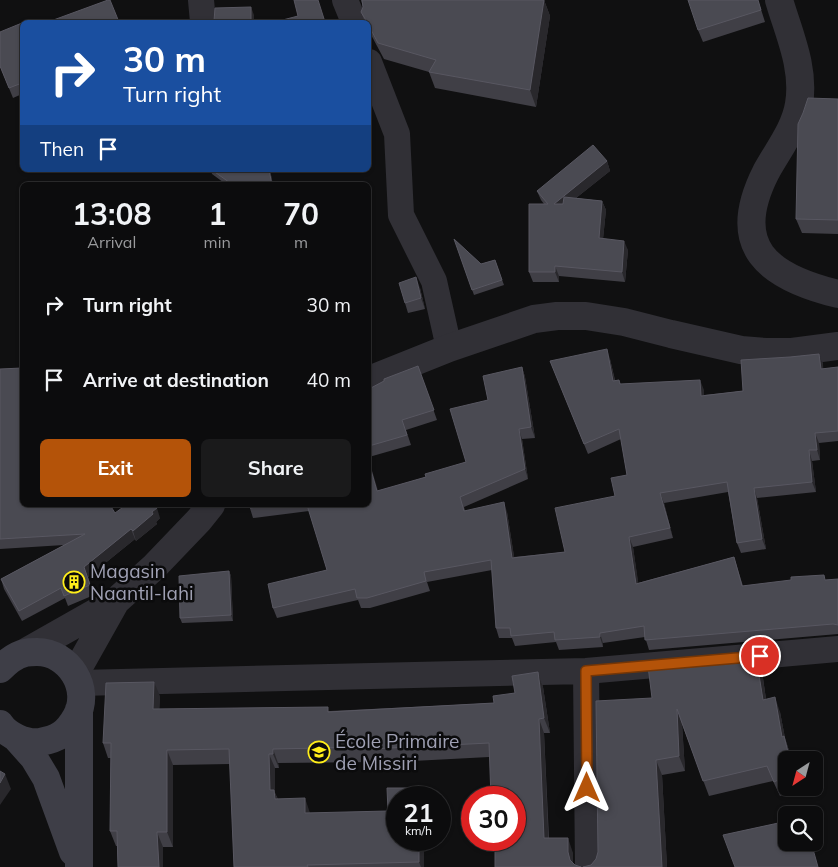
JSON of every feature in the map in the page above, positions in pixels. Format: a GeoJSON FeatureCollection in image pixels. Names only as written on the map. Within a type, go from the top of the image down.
{"type":"FeatureCollection","features":[{"type":"Feature","properties":{"kind":"main road"},"geometry":{"type":"LineString","coordinates":[[9,661],[45,652],[62,660],[77,678],[82,697],[79,710],[79,867],[46,778],[34,758],[9,731]]}},
{"type":"Feature","properties":{"kind":"main road"},"geometry":{"type":"LineString","coordinates":[[9,731],[36,743],[55,738],[70,727],[79,710]]}},
{"type":"Feature","properties":{"kind":"street"},"geometry":{"type":"LineString","coordinates":[[201,0],[203,20]]}},
{"type":"Feature","properties":{"kind":"street"},"geometry":{"type":"LineString","coordinates":[[345,0],[353,20]]}},
{"type":"Feature","properties":{"kind":"street"},"geometry":{"type":"LineString","coordinates":[[779,0],[800,68],[800,94],[796,116],[790,130],[757,191],[751,218],[752,230],[755,243],[762,257],[775,269],[793,280],[838,294]]}},
{"type":"Feature","properties":{"kind":"street"},"geometry":{"type":"LineString","coordinates":[[371,72],[375,92],[397,134],[401,215],[434,281],[449,348]]}},
{"type":"Feature","properties":{"kind":"street"},"geometry":{"type":"LineString","coordinates":[[371,379],[449,348],[534,319],[567,316],[586,316],[624,322],[741,350],[792,352],[838,346]]}},
{"type":"Feature","properties":{"kind":"street"},"geometry":{"type":"LineString","coordinates":[[9,661],[116,601],[154,567],[209,507]]}},
{"type":"Feature","properties":{"kind":"street"},"geometry":{"type":"LineString","coordinates":[[116,601],[77,678],[586,671],[838,649]]}},
{"type":"Feature","properties":{"kind":"street"},"geometry":{"type":"LineString","coordinates":[[586,671],[588,867]]}},
{"type":"Feature","properties":{"kind":"building"},"geometry":{"type":"Polygon","coordinates":[[[110,0],[118,20],[53,20],[110,0]]]}},
{"type":"Feature","properties":{"kind":"building"},"geometry":{"type":"Polygon","coordinates":[[[294,0],[318,0],[324,20],[283,20],[298,16],[294,0]]]}},
{"type":"Feature","properties":{"kind":"building"},"geometry":{"type":"Polygon","coordinates":[[[362,0],[544,0],[530,90],[429,72],[436,60],[378,43],[371,30],[371,20],[366,20],[361,12],[363,7],[362,0]]]}},
{"type":"Feature","properties":{"kind":"building"},"geometry":{"type":"Polygon","coordinates":[[[688,0],[758,0],[761,10],[698,30],[688,0]]]}},
{"type":"Feature","properties":{"kind":"building"},"geometry":{"type":"Polygon","coordinates":[[[251,7],[251,20],[214,20],[215,8],[251,7]]]}},
{"type":"Feature","properties":{"kind":"building"},"geometry":{"type":"Polygon","coordinates":[[[20,24],[20,84],[9,88],[0,66],[0,32],[20,24]]]}},
{"type":"Feature","properties":{"kind":"building"},"geometry":{"type":"Polygon","coordinates":[[[808,98],[838,99],[838,220],[796,219],[798,124],[808,98]]]}},
{"type":"Feature","properties":{"kind":"building"},"geometry":{"type":"Polygon","coordinates":[[[593,145],[607,161],[554,204],[563,204],[564,197],[602,201],[599,238],[624,241],[622,272],[555,266],[555,272],[529,272],[529,204],[548,204],[537,191],[593,145]]]}},
{"type":"Feature","properties":{"kind":"building"},"geometry":{"type":"Polygon","coordinates":[[[215,172],[269,172],[271,182],[229,182],[215,172]]]}},
{"type":"Feature","properties":{"kind":"building"},"geometry":{"type":"Polygon","coordinates":[[[454,239],[481,264],[495,260],[502,280],[472,290],[454,239]]]}},
{"type":"Feature","properties":{"kind":"building"},"geometry":{"type":"Polygon","coordinates":[[[416,277],[421,298],[405,303],[399,283],[416,277]]]}},
{"type":"Feature","properties":{"kind":"building"},"geometry":{"type":"Polygon","coordinates":[[[607,349],[613,381],[619,380],[620,384],[700,380],[701,396],[743,391],[741,360],[819,354],[821,369],[838,367],[838,431],[815,433],[817,450],[809,450],[812,482],[754,488],[762,539],[737,543],[727,482],[660,493],[670,528],[629,537],[636,584],[734,557],[742,586],[791,580],[791,577],[824,575],[825,580],[838,579],[838,625],[645,640],[644,626],[600,633],[600,637],[555,640],[554,632],[511,636],[510,628],[496,628],[491,560],[424,572],[426,581],[367,598],[357,598],[355,589],[273,608],[268,584],[327,570],[308,507],[371,507],[371,470],[377,491],[426,477],[425,474],[466,462],[450,409],[488,400],[483,376],[522,367],[531,427],[519,429],[525,469],[460,497],[464,511],[504,502],[512,558],[565,552],[555,508],[615,496],[611,478],[627,475],[619,429],[584,444],[550,361],[607,349]]]}},
{"type":"Feature","properties":{"kind":"building"},"geometry":{"type":"Polygon","coordinates":[[[418,366],[434,410],[402,420],[407,435],[371,445],[371,388],[384,381],[384,379],[418,366]]]}},
{"type":"Feature","properties":{"kind":"building"},"geometry":{"type":"Polygon","coordinates":[[[20,368],[20,507],[111,507],[115,513],[123,507],[157,508],[152,512],[153,514],[133,531],[131,529],[84,567],[90,585],[64,596],[61,588],[19,611],[1,579],[85,534],[0,539],[0,369],[20,368]]]}},
{"type":"Feature","properties":{"kind":"building"},"geometry":{"type":"Polygon","coordinates":[[[229,571],[231,615],[180,618],[179,576],[229,571]]]}},
{"type":"Feature","properties":{"kind":"building"},"geometry":{"type":"Polygon","coordinates":[[[756,656],[763,700],[775,697],[782,737],[784,736],[788,751],[778,751],[778,780],[774,782],[767,766],[703,781],[677,709],[679,756],[656,760],[662,867],[583,867],[591,865],[596,859],[598,852],[596,701],[652,698],[648,666],[756,656]]]}},
{"type":"Feature","properties":{"kind":"building"},"geometry":{"type":"Polygon","coordinates":[[[538,672],[544,718],[539,719],[544,838],[568,838],[570,860],[575,865],[581,867],[495,867],[495,851],[526,851],[526,786],[491,786],[489,743],[370,749],[370,747],[273,749],[273,754],[269,754],[270,790],[274,790],[275,799],[305,798],[305,813],[386,811],[386,851],[419,851],[419,862],[307,865],[308,867],[234,867],[229,749],[167,750],[167,832],[157,832],[159,867],[118,867],[117,831],[110,831],[111,743],[103,743],[106,683],[154,682],[153,709],[328,707],[328,712],[494,703],[493,696],[515,693],[512,676],[538,672]]]}},
{"type":"Feature","properties":{"kind":"building"},"geometry":{"type":"Polygon","coordinates":[[[0,771],[5,774],[0,783],[0,771]]]}},
{"type":"Feature","properties":{"kind":"building"},"geometry":{"type":"Polygon","coordinates":[[[778,823],[778,851],[814,851],[818,867],[735,867],[723,835],[778,823]]]}},
{"type":"Feature","properties":{"kind":"place","name":"Magasin Naantil-lahi"},"geometry":{"type":"Point","coordinates":[74,582]}},
{"type":"Feature","properties":{"kind":"place","name":"École Primaire de Missiri"},"geometry":{"type":"Point","coordinates":[319,752]}},
{"type":"Feature","properties":{"kind":"route"},"geometry":{"type":"LineString","coordinates":[[587,788],[586,671],[760,656]]}}]}
